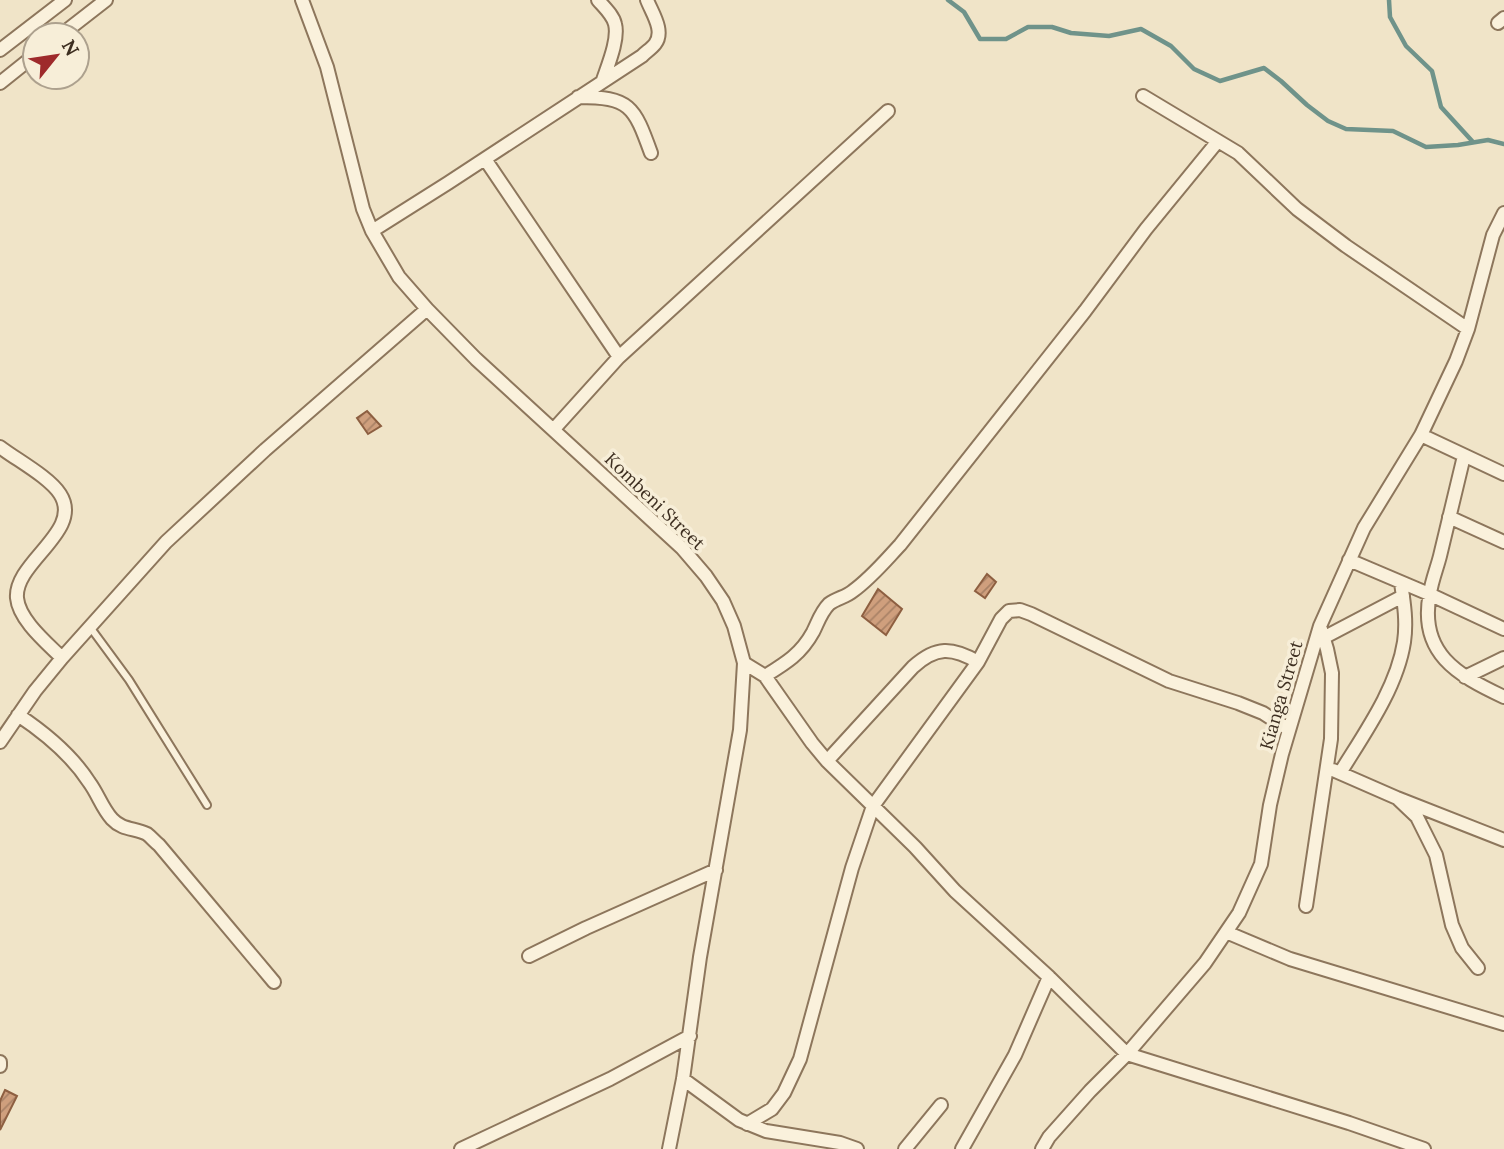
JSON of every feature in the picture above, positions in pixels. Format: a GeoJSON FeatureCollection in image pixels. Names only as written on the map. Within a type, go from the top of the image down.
{"type":"FeatureCollection","features":[{"type":"Feature","properties":{"kind":"street"},"geometry":{"type":"LineString","coordinates":[[0,50],[64,0]]}},
{"type":"Feature","properties":{"kind":"street"},"geometry":{"type":"LineString","coordinates":[[79,21],[106,0]]}},
{"type":"Feature","properties":{"kind":"street","name":"Kombeni Street"},"geometry":{"type":"LineString","coordinates":[[302,0],[327,67],[363,209],[372,231],[399,277],[476,359],[682,548],[723,601],[734,626],[744,663],[740,730],[669,1149]]}},
{"type":"Feature","properties":{"kind":"street"},"geometry":{"type":"LineString","coordinates":[[598,0],[615,24],[612,52],[603,80]]}},
{"type":"Feature","properties":{"kind":"street"},"geometry":{"type":"LineString","coordinates":[[372,231],[642,56],[656,44],[659,35],[647,0]]}},
{"type":"Feature","properties":{"kind":"street"},"geometry":{"type":"LineString","coordinates":[[0,83],[21,66]]}},
{"type":"Feature","properties":{"kind":"street"},"geometry":{"type":"LineString","coordinates":[[1143,96],[1238,153],[1297,209],[1366,260],[1468,329]]}},
{"type":"Feature","properties":{"kind":"street"},"geometry":{"type":"LineString","coordinates":[[577,97],[611,98],[623,103],[634,113],[651,153]]}},
{"type":"Feature","properties":{"kind":"street"},"geometry":{"type":"LineString","coordinates":[[554,429],[620,357],[888,111]]}},
{"type":"Feature","properties":{"kind":"street"},"geometry":{"type":"LineString","coordinates":[[765,676],[794,658],[829,605],[850,594],[873,575],[900,545],[1085,311],[1146,229],[1218,141]]}},
{"type":"Feature","properties":{"kind":"street"},"geometry":{"type":"LineString","coordinates":[[485,159],[620,357]]}},
{"type":"Feature","properties":{"kind":"street","name":"Kianga Street"},"geometry":{"type":"LineString","coordinates":[[1042,1149],[1049,1137],[1128,1054],[1205,963],[1239,913],[1261,864],[1270,805],[1288,729],[1349,560],[1364,528],[1421,435],[1456,361],[1468,329],[1493,235],[1504,213]]}},
{"type":"Feature","properties":{"kind":"street"},"geometry":{"type":"LineString","coordinates":[[0,742],[62,658],[166,542],[265,450],[427,309]]}},
{"type":"Feature","properties":{"kind":"street"},"geometry":{"type":"LineString","coordinates":[[1421,435],[1504,474]]}},
{"type":"Feature","properties":{"kind":"street"},"geometry":{"type":"LineString","coordinates":[[0,447],[50,483],[61,495],[66,512],[50,543],[34,561],[19,586],[17,598],[21,611],[35,632],[62,658]]}},
{"type":"Feature","properties":{"kind":"street"},"geometry":{"type":"LineString","coordinates":[[1464,456],[1429,594],[1428,620],[1434,643],[1443,658],[1465,677],[1504,697]]}},
{"type":"Feature","properties":{"kind":"street"},"geometry":{"type":"LineString","coordinates":[[1449,517],[1504,542]]}},
{"type":"Feature","properties":{"kind":"street"},"geometry":{"type":"LineString","coordinates":[[1349,560],[1402,589],[1429,594],[1504,629]]}},
{"type":"Feature","properties":{"kind":"street"},"geometry":{"type":"LineString","coordinates":[[1306,906],[1334,770],[1332,673],[1322,632],[1402,589]]}},
{"type":"Feature","properties":{"kind":"street"},"geometry":{"type":"LineString","coordinates":[[1334,770],[1363,735],[1398,667],[1406,617],[1402,589]]}},
{"type":"Feature","properties":{"kind":"street"},"geometry":{"type":"LineString","coordinates":[[747,1124],[772,1109],[784,1093],[800,1059],[852,868],[873,806],[978,662],[1009,611],[1020,610],[1169,681],[1263,713],[1288,729]]}},
{"type":"Feature","properties":{"kind":"street"},"geometry":{"type":"LineString","coordinates":[[827,761],[925,656],[940,650],[953,651],[978,662]]}},
{"type":"Feature","properties":{"kind":"street"},"geometry":{"type":"LineString","coordinates":[[1465,677],[1504,658]]}},
{"type":"Feature","properties":{"kind":"street"},"geometry":{"type":"LineString","coordinates":[[744,663],[765,676],[827,761],[915,847],[955,891],[1128,1054],[1424,1149]]}},
{"type":"Feature","properties":{"kind":"street"},"geometry":{"type":"LineString","coordinates":[[19,715],[46,734],[68,755],[115,822],[124,828],[148,835],[159,845],[274,982]]}},
{"type":"Feature","properties":{"kind":"street"},"geometry":{"type":"LineString","coordinates":[[1334,770],[1504,840]]}},
{"type":"Feature","properties":{"kind":"street"},"geometry":{"type":"LineString","coordinates":[[1397,798],[1417,817],[1436,855],[1452,925],[1462,948],[1478,968]]}},
{"type":"Feature","properties":{"kind":"street"},"geometry":{"type":"LineString","coordinates":[[529,956],[716,870]]}},
{"type":"Feature","properties":{"kind":"street"},"geometry":{"type":"LineString","coordinates":[[1226,932],[1290,959],[1504,1024]]}},
{"type":"Feature","properties":{"kind":"street"},"geometry":{"type":"LineString","coordinates":[[962,1149],[1015,1055],[1049,977]]}},
{"type":"Feature","properties":{"kind":"street"},"geometry":{"type":"LineString","coordinates":[[461,1149],[610,1079],[690,1036]]}},
{"type":"Feature","properties":{"kind":"street"},"geometry":{"type":"LineString","coordinates":[[682,1079],[747,1124],[766,1131],[840,1143],[857,1149]]}},
{"type":"Feature","properties":{"kind":"street"},"geometry":{"type":"LineString","coordinates":[[905,1149],[941,1105]]}},
{"type":"Feature","properties":{"kind":"lane"},"geometry":{"type":"LineString","coordinates":[[90,627],[129,680],[207,806]]}},
{"type":"Feature","properties":{"kind":"building"},"geometry":{"type":"Polygon","coordinates":[[[367,411],[381,426],[368,434],[357,418],[367,411]]]}},
{"type":"Feature","properties":{"kind":"building"},"geometry":{"type":"Polygon","coordinates":[[[987,574],[996,582],[985,598],[975,591],[987,574]]]}},
{"type":"Feature","properties":{"kind":"building"},"geometry":{"type":"Polygon","coordinates":[[[878,589],[902,609],[886,635],[862,616],[878,589]]]}},
{"type":"Feature","properties":{"kind":"building"},"geometry":{"type":"Polygon","coordinates":[[[5,1090],[17,1096],[0,1130],[0,1101],[5,1090]]]}},
{"type":"Feature","properties":{"kind":"waterway"},"geometry":{"type":"LineString","coordinates":[[948,0],[964,12],[980,39],[1006,39],[1028,27],[1052,27],[1071,33],[1109,36],[1141,29],[1171,46],[1194,69],[1220,81],[1264,68],[1328,121],[1346,129],[1393,131],[1426,147],[1488,140],[1504,144]]}},
{"type":"Feature","properties":{"kind":"waterway"},"geometry":{"type":"LineString","coordinates":[[1389,0],[1390,17],[1406,46],[1432,71],[1441,107],[1473,142]]}}]}
